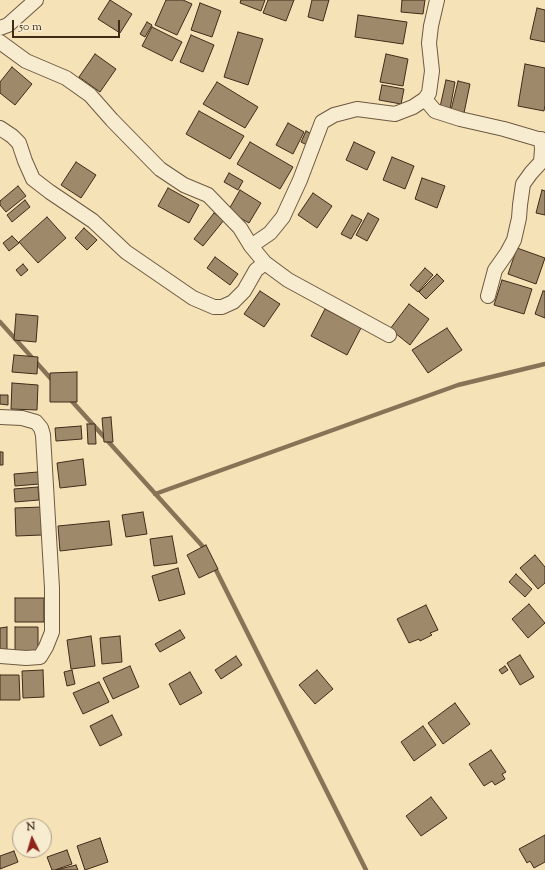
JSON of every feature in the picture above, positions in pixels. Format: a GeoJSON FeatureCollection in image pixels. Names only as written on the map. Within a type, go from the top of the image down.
{"type":"FeatureCollection","features":[{"type":"Feature","properties":{"kind":"street"},"geometry":{"type":"LineString","coordinates":[[0,28],[8,25],[36,0]]}},
{"type":"Feature","properties":{"kind":"street"},"geometry":{"type":"LineString","coordinates":[[251,246],[270,233],[283,217],[300,180],[322,122],[334,115],[357,109],[395,114],[413,107],[425,99],[429,93],[432,71],[429,43],[437,0]]}},
{"type":"Feature","properties":{"kind":"street"},"geometry":{"type":"LineString","coordinates":[[0,42],[26,61],[66,78],[90,95],[112,120],[160,168],[184,185],[208,196],[240,228],[251,246],[265,263],[288,280],[389,335]]}},
{"type":"Feature","properties":{"kind":"street"},"geometry":{"type":"LineString","coordinates":[[425,99],[435,111],[460,119],[543,140],[541,162],[523,184],[519,218],[514,240],[495,270],[488,296]]}},
{"type":"Feature","properties":{"kind":"street"},"geometry":{"type":"LineString","coordinates":[[0,128],[12,136],[19,144],[33,179],[93,221],[126,252],[193,298],[214,307],[222,307],[233,302],[244,291],[256,270],[265,263]]}},
{"type":"Feature","properties":{"kind":"street"},"geometry":{"type":"LineString","coordinates":[[0,417],[22,418],[36,422],[41,428],[43,435],[52,588],[52,632],[40,657],[26,658],[0,656]]}},
{"type":"Feature","properties":{"kind":"building"},"geometry":{"type":"Polygon","coordinates":[[[110,0],[132,14],[120,33],[98,19],[110,0]]]}},
{"type":"Feature","properties":{"kind":"building"},"geometry":{"type":"Polygon","coordinates":[[[166,0],[183,0],[192,4],[177,35],[155,25],[166,0]]]}},
{"type":"Feature","properties":{"kind":"building"},"geometry":{"type":"Polygon","coordinates":[[[241,0],[265,0],[261,11],[240,3],[241,0]]]}},
{"type":"Feature","properties":{"kind":"building"},"geometry":{"type":"Polygon","coordinates":[[[268,0],[294,0],[286,21],[263,13],[268,0]]]}},
{"type":"Feature","properties":{"kind":"building"},"geometry":{"type":"Polygon","coordinates":[[[312,0],[329,0],[323,21],[308,17],[312,0]]]}},
{"type":"Feature","properties":{"kind":"building"},"geometry":{"type":"Polygon","coordinates":[[[402,0],[425,0],[423,14],[401,12],[402,0]]]}},
{"type":"Feature","properties":{"kind":"building"},"geometry":{"type":"Polygon","coordinates":[[[200,3],[221,11],[212,37],[191,30],[200,3]]]}},
{"type":"Feature","properties":{"kind":"building"},"geometry":{"type":"Polygon","coordinates":[[[537,8],[545,10],[545,42],[530,39],[537,8]]]}},
{"type":"Feature","properties":{"kind":"building"},"geometry":{"type":"Polygon","coordinates":[[[358,15],[407,22],[403,44],[355,37],[358,15]]]}},
{"type":"Feature","properties":{"kind":"building"},"geometry":{"type":"Polygon","coordinates":[[[147,22],[152,25],[145,37],[140,34],[147,22]]]}},
{"type":"Feature","properties":{"kind":"building"},"geometry":{"type":"Polygon","coordinates":[[[152,27],[182,42],[172,61],[142,46],[152,27]]]}},
{"type":"Feature","properties":{"kind":"building"},"geometry":{"type":"Polygon","coordinates":[[[238,32],[263,39],[248,85],[224,77],[238,32]]]}},
{"type":"Feature","properties":{"kind":"building"},"geometry":{"type":"Polygon","coordinates":[[[191,35],[214,45],[203,72],[180,62],[191,35]]]}},
{"type":"Feature","properties":{"kind":"building"},"geometry":{"type":"Polygon","coordinates":[[[95,54],[116,69],[100,92],[79,77],[95,54]]]}},
{"type":"Feature","properties":{"kind":"building"},"geometry":{"type":"Polygon","coordinates":[[[386,54],[408,59],[403,86],[380,82],[386,54]]]}},
{"type":"Feature","properties":{"kind":"building"},"geometry":{"type":"Polygon","coordinates":[[[525,64],[545,68],[544,111],[518,106],[525,64]]]}},
{"type":"Feature","properties":{"kind":"building"},"geometry":{"type":"Polygon","coordinates":[[[12,67],[32,84],[15,105],[0,93],[0,82],[12,67]]]}},
{"type":"Feature","properties":{"kind":"building"},"geometry":{"type":"Polygon","coordinates":[[[446,80],[455,82],[450,109],[440,107],[446,80]]]}},
{"type":"Feature","properties":{"kind":"building"},"geometry":{"type":"Polygon","coordinates":[[[458,81],[470,84],[464,113],[451,110],[458,81]]]}},
{"type":"Feature","properties":{"kind":"building"},"geometry":{"type":"Polygon","coordinates":[[[217,82],[258,107],[245,128],[203,104],[217,82]]]}},
{"type":"Feature","properties":{"kind":"building"},"geometry":{"type":"Polygon","coordinates":[[[382,85],[404,89],[401,104],[379,100],[382,85]]]}},
{"type":"Feature","properties":{"kind":"building"},"geometry":{"type":"Polygon","coordinates":[[[199,111],[244,136],[230,159],[186,134],[199,111]]]}},
{"type":"Feature","properties":{"kind":"building"},"geometry":{"type":"Polygon","coordinates":[[[288,123],[304,132],[293,154],[276,145],[288,123]]]}},
{"type":"Feature","properties":{"kind":"building"},"geometry":{"type":"Polygon","coordinates":[[[306,131],[315,136],[309,146],[301,142],[306,131]]]}},
{"type":"Feature","properties":{"kind":"building"},"geometry":{"type":"Polygon","coordinates":[[[250,142],[293,167],[280,189],[237,164],[250,142]]]}},
{"type":"Feature","properties":{"kind":"building"},"geometry":{"type":"Polygon","coordinates":[[[354,142],[375,152],[367,170],[346,160],[354,142]]]}},
{"type":"Feature","properties":{"kind":"building"},"geometry":{"type":"Polygon","coordinates":[[[392,157],[414,166],[405,189],[383,180],[392,157]]]}},
{"type":"Feature","properties":{"kind":"building"},"geometry":{"type":"Polygon","coordinates":[[[76,162],[96,175],[81,198],[61,185],[76,162]]]}},
{"type":"Feature","properties":{"kind":"building"},"geometry":{"type":"Polygon","coordinates":[[[229,173],[243,181],[238,190],[224,182],[229,173]]]}},
{"type":"Feature","properties":{"kind":"building"},"geometry":{"type":"Polygon","coordinates":[[[422,178],[445,186],[437,208],[415,199],[422,178]]]}},
{"type":"Feature","properties":{"kind":"building"},"geometry":{"type":"Polygon","coordinates":[[[18,186],[26,196],[6,212],[0,205],[0,201],[18,186]]]}},
{"type":"Feature","properties":{"kind":"building"},"geometry":{"type":"Polygon","coordinates":[[[168,188],[199,205],[189,223],[158,206],[168,188]]]}},
{"type":"Feature","properties":{"kind":"building"},"geometry":{"type":"Polygon","coordinates":[[[240,190],[261,203],[249,223],[228,211],[240,190]]]}},
{"type":"Feature","properties":{"kind":"building"},"geometry":{"type":"Polygon","coordinates":[[[542,190],[545,191],[545,215],[536,213],[542,190]]]}},
{"type":"Feature","properties":{"kind":"building"},"geometry":{"type":"Polygon","coordinates":[[[313,193],[332,206],[317,228],[298,215],[313,193]]]}},
{"type":"Feature","properties":{"kind":"building"},"geometry":{"type":"Polygon","coordinates":[[[25,200],[30,207],[12,222],[7,215],[25,200]]]}},
{"type":"Feature","properties":{"kind":"building"},"geometry":{"type":"Polygon","coordinates":[[[214,213],[224,220],[203,246],[194,239],[214,213]]]}},
{"type":"Feature","properties":{"kind":"building"},"geometry":{"type":"Polygon","coordinates":[[[368,213],[379,219],[367,241],[356,235],[368,213]]]}},
{"type":"Feature","properties":{"kind":"building"},"geometry":{"type":"Polygon","coordinates":[[[352,215],[362,220],[351,239],[341,234],[352,215]]]}},
{"type":"Feature","properties":{"kind":"building"},"geometry":{"type":"Polygon","coordinates":[[[47,217],[66,238],[38,263],[19,242],[47,217]]]}},
{"type":"Feature","properties":{"kind":"building"},"geometry":{"type":"Polygon","coordinates":[[[84,228],[97,240],[87,250],[75,238],[84,228]]]}},
{"type":"Feature","properties":{"kind":"building"},"geometry":{"type":"Polygon","coordinates":[[[12,236],[19,243],[9,251],[3,243],[12,236]]]}},
{"type":"Feature","properties":{"kind":"building"},"geometry":{"type":"Polygon","coordinates":[[[517,248],[545,258],[536,284],[508,274],[517,248]]]}},
{"type":"Feature","properties":{"kind":"building"},"geometry":{"type":"Polygon","coordinates":[[[215,257],[238,274],[230,285],[207,268],[215,257]]]}},
{"type":"Feature","properties":{"kind":"building"},"geometry":{"type":"Polygon","coordinates":[[[23,264],[28,270],[21,276],[16,270],[23,264]]]}},
{"type":"Feature","properties":{"kind":"building"},"geometry":{"type":"Polygon","coordinates":[[[425,268],[433,275],[418,292],[410,285],[425,268]]]}},
{"type":"Feature","properties":{"kind":"building"},"geometry":{"type":"Polygon","coordinates":[[[437,274],[444,281],[426,299],[419,292],[437,274]]]}},
{"type":"Feature","properties":{"kind":"building"},"geometry":{"type":"Polygon","coordinates":[[[502,280],[532,289],[524,314],[494,305],[502,280]]]}},
{"type":"Feature","properties":{"kind":"building"},"geometry":{"type":"Polygon","coordinates":[[[260,291],[280,304],[264,327],[244,314],[260,291]]]}},
{"type":"Feature","properties":{"kind":"building"},"geometry":{"type":"Polygon","coordinates":[[[543,291],[545,291],[545,318],[535,314],[543,291]]]}},
{"type":"Feature","properties":{"kind":"building"},"geometry":{"type":"Polygon","coordinates":[[[409,304],[429,319],[410,345],[390,329],[409,304]]]}},
{"type":"Feature","properties":{"kind":"building"},"geometry":{"type":"Polygon","coordinates":[[[325,309],[361,328],[347,355],[311,336],[325,309]]]}},
{"type":"Feature","properties":{"kind":"building"},"geometry":{"type":"Polygon","coordinates":[[[16,314],[38,316],[36,342],[14,340],[16,314]]]}},
{"type":"Feature","properties":{"kind":"building"},"geometry":{"type":"Polygon","coordinates":[[[447,328],[462,350],[428,373],[412,350],[447,328]]]}},
{"type":"Feature","properties":{"kind":"building"},"geometry":{"type":"Polygon","coordinates":[[[14,355],[38,357],[37,374],[12,372],[14,355]]]}},
{"type":"Feature","properties":{"kind":"building"},"geometry":{"type":"Polygon","coordinates":[[[77,372],[77,402],[50,402],[50,373],[77,372]]]}},
{"type":"Feature","properties":{"kind":"building"},"geometry":{"type":"Polygon","coordinates":[[[12,383],[38,385],[37,410],[11,409],[12,383]]]}},
{"type":"Feature","properties":{"kind":"building"},"geometry":{"type":"Polygon","coordinates":[[[0,395],[8,395],[8,405],[0,404],[0,395]]]}},
{"type":"Feature","properties":{"kind":"building"},"geometry":{"type":"Polygon","coordinates":[[[111,417],[113,442],[104,442],[102,418],[111,417]]]}},
{"type":"Feature","properties":{"kind":"building"},"geometry":{"type":"Polygon","coordinates":[[[87,424],[95,424],[96,444],[88,444],[87,424]]]}},
{"type":"Feature","properties":{"kind":"building"},"geometry":{"type":"Polygon","coordinates":[[[81,426],[82,439],[56,441],[55,428],[81,426]]]}},
{"type":"Feature","properties":{"kind":"building"},"geometry":{"type":"Polygon","coordinates":[[[0,452],[3,452],[3,465],[0,465],[0,452]]]}},
{"type":"Feature","properties":{"kind":"building"},"geometry":{"type":"Polygon","coordinates":[[[83,459],[86,485],[60,488],[57,463],[83,459]]]}},
{"type":"Feature","properties":{"kind":"building"},"geometry":{"type":"Polygon","coordinates":[[[38,472],[39,484],[15,486],[14,474],[38,472]]]}},
{"type":"Feature","properties":{"kind":"building"},"geometry":{"type":"Polygon","coordinates":[[[38,487],[39,500],[15,502],[14,489],[38,487]]]}},
{"type":"Feature","properties":{"kind":"building"},"geometry":{"type":"Polygon","coordinates":[[[42,507],[42,535],[16,536],[15,508],[42,507]]]}},
{"type":"Feature","properties":{"kind":"building"},"geometry":{"type":"Polygon","coordinates":[[[143,512],[147,534],[126,537],[122,515],[143,512]]]}},
{"type":"Feature","properties":{"kind":"building"},"geometry":{"type":"Polygon","coordinates":[[[109,521],[112,545],[60,551],[58,526],[109,521]]]}},
{"type":"Feature","properties":{"kind":"building"},"geometry":{"type":"Polygon","coordinates":[[[172,536],[177,563],[154,566],[150,539],[172,536]]]}},
{"type":"Feature","properties":{"kind":"building"},"geometry":{"type":"Polygon","coordinates":[[[206,545],[218,569],[199,578],[187,555],[206,545]]]}},
{"type":"Feature","properties":{"kind":"building"},"geometry":{"type":"Polygon","coordinates":[[[535,555],[545,567],[545,583],[538,589],[520,568],[535,555]]]}},
{"type":"Feature","properties":{"kind":"building"},"geometry":{"type":"Polygon","coordinates":[[[178,568],[185,594],[159,601],[152,576],[178,568]]]}},
{"type":"Feature","properties":{"kind":"building"},"geometry":{"type":"Polygon","coordinates":[[[516,574],[532,589],[525,597],[509,582],[516,574]]]}},
{"type":"Feature","properties":{"kind":"building"},"geometry":{"type":"Polygon","coordinates":[[[15,598],[44,598],[44,622],[15,622],[15,598]]]}},
{"type":"Feature","properties":{"kind":"building"},"geometry":{"type":"Polygon","coordinates":[[[529,604],[545,623],[528,638],[512,619],[529,604]]]}},
{"type":"Feature","properties":{"kind":"building"},"geometry":{"type":"Polygon","coordinates":[[[426,605],[438,630],[430,633],[432,635],[420,641],[419,639],[409,643],[397,619],[426,605]]]}},
{"type":"Feature","properties":{"kind":"building"},"geometry":{"type":"Polygon","coordinates":[[[7,627],[7,650],[0,650],[0,628],[7,627]]]}},
{"type":"Feature","properties":{"kind":"building"},"geometry":{"type":"Polygon","coordinates":[[[15,627],[38,627],[38,653],[15,653],[15,627]]]}},
{"type":"Feature","properties":{"kind":"building"},"geometry":{"type":"Polygon","coordinates":[[[180,630],[185,638],[160,652],[155,644],[180,630]]]}},
{"type":"Feature","properties":{"kind":"building"},"geometry":{"type":"Polygon","coordinates":[[[91,636],[95,666],[71,669],[67,640],[91,636]]]}},
{"type":"Feature","properties":{"kind":"building"},"geometry":{"type":"Polygon","coordinates":[[[120,636],[122,662],[102,664],[100,638],[120,636]]]}},
{"type":"Feature","properties":{"kind":"building"},"geometry":{"type":"Polygon","coordinates":[[[520,655],[534,677],[520,685],[507,663],[520,655]]]}},
{"type":"Feature","properties":{"kind":"building"},"geometry":{"type":"Polygon","coordinates":[[[236,656],[242,665],[221,679],[215,670],[236,656]]]}},
{"type":"Feature","properties":{"kind":"building"},"geometry":{"type":"Polygon","coordinates":[[[130,666],[139,687],[113,699],[103,678],[130,666]]]}},
{"type":"Feature","properties":{"kind":"building"},"geometry":{"type":"Polygon","coordinates":[[[505,666],[508,670],[502,674],[499,670],[505,666]]]}},
{"type":"Feature","properties":{"kind":"building"},"geometry":{"type":"Polygon","coordinates":[[[43,670],[44,697],[23,698],[22,671],[43,670]]]}},
{"type":"Feature","properties":{"kind":"building"},"geometry":{"type":"Polygon","coordinates":[[[72,670],[75,684],[67,686],[64,672],[72,670]]]}},
{"type":"Feature","properties":{"kind":"building"},"geometry":{"type":"Polygon","coordinates":[[[317,670],[333,689],[315,704],[299,685],[317,670]]]}},
{"type":"Feature","properties":{"kind":"building"},"geometry":{"type":"Polygon","coordinates":[[[190,672],[202,693],[180,705],[169,684],[190,672]]]}},
{"type":"Feature","properties":{"kind":"building"},"geometry":{"type":"Polygon","coordinates":[[[0,675],[19,675],[20,700],[0,700],[0,675]]]}},
{"type":"Feature","properties":{"kind":"building"},"geometry":{"type":"Polygon","coordinates":[[[99,682],[109,702],[83,714],[73,693],[99,682]]]}},
{"type":"Feature","properties":{"kind":"building"},"geometry":{"type":"Polygon","coordinates":[[[455,703],[470,724],[443,744],[428,723],[455,703]]]}},
{"type":"Feature","properties":{"kind":"building"},"geometry":{"type":"Polygon","coordinates":[[[112,715],[122,735],[100,746],[90,726],[112,715]]]}},
{"type":"Feature","properties":{"kind":"building"},"geometry":{"type":"Polygon","coordinates":[[[423,726],[436,745],[414,761],[401,742],[423,726]]]}},
{"type":"Feature","properties":{"kind":"building"},"geometry":{"type":"Polygon","coordinates":[[[491,750],[506,772],[502,774],[505,779],[495,785],[492,781],[484,786],[469,764],[491,750]]]}},
{"type":"Feature","properties":{"kind":"building"},"geometry":{"type":"Polygon","coordinates":[[[431,797],[447,818],[421,836],[406,816],[431,797]]]}},
{"type":"Feature","properties":{"kind":"building"},"geometry":{"type":"Polygon","coordinates":[[[545,835],[545,862],[534,868],[530,861],[527,863],[519,849],[545,835]]]}},
{"type":"Feature","properties":{"kind":"building"},"geometry":{"type":"Polygon","coordinates":[[[100,838],[108,862],[85,870],[77,846],[100,838]]]}},
{"type":"Feature","properties":{"kind":"building"},"geometry":{"type":"Polygon","coordinates":[[[67,850],[72,864],[52,870],[47,858],[52,858],[52,855],[67,850]]]}},
{"type":"Feature","properties":{"kind":"building"},"geometry":{"type":"Polygon","coordinates":[[[12,852],[12,858],[17,858],[18,862],[0,869],[0,856],[12,852]]]}},
{"type":"Feature","properties":{"kind":"building"},"geometry":{"type":"Polygon","coordinates":[[[76,865],[78,870],[56,870],[76,865]]]}},
{"type":"Feature","properties":{"kind":"waterway"},"geometry":{"type":"LineString","coordinates":[[0,322],[53,381]]}},
{"type":"Feature","properties":{"kind":"waterway"},"geometry":{"type":"LineString","coordinates":[[155,494],[458,385],[545,364]]}},
{"type":"Feature","properties":{"kind":"waterway"},"geometry":{"type":"LineString","coordinates":[[69,398],[206,550]]}},
{"type":"Feature","properties":{"kind":"waterway"},"geometry":{"type":"LineString","coordinates":[[214,566],[366,870]]}}]}
